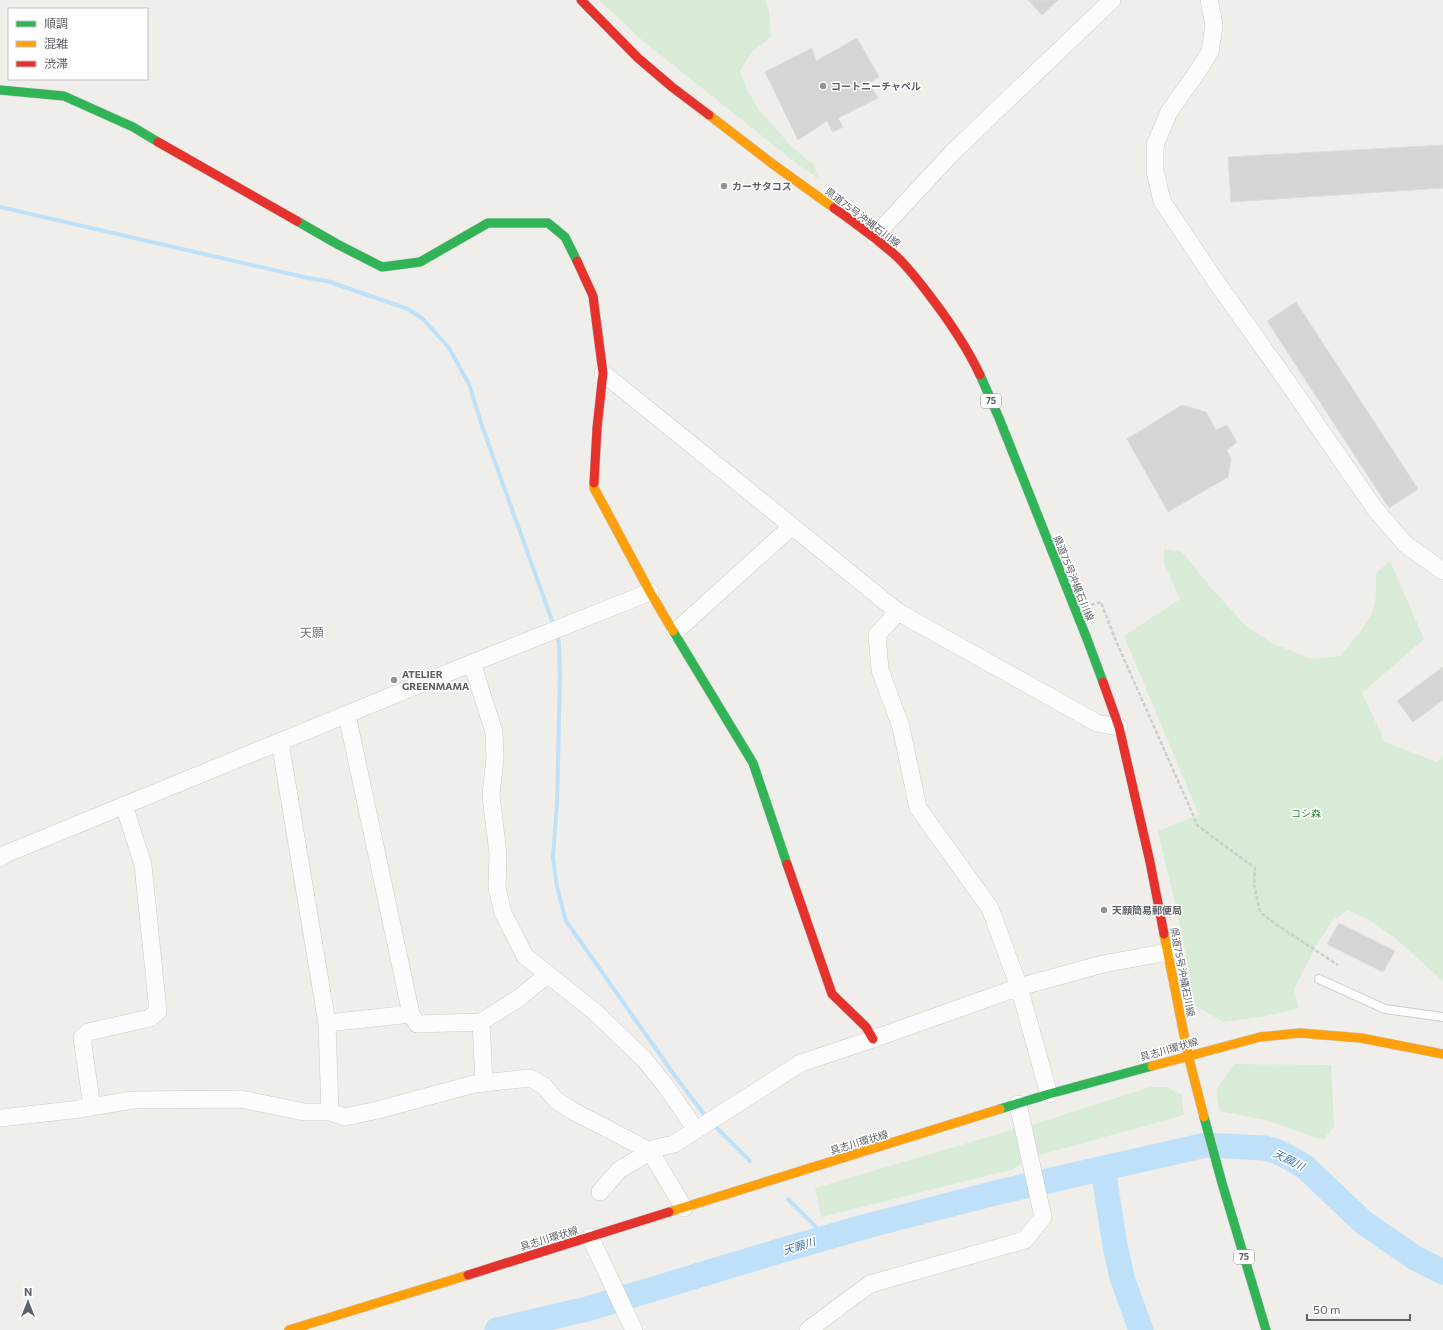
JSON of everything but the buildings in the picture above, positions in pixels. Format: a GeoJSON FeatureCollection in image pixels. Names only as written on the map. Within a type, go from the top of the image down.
{"type":"FeatureCollection","features":[{"type":"Feature","properties":{"kind":"main road","name":"県道75号沖縄石川線"},"geometry":{"type":"LineString","coordinates":[[581,0],[638,58],[672,87],[774,165],[874,237],[896,256],[928,294],[960,339],[977,369],[1002,425],[1075,609],[1119,727],[1150,862],[1188,1055],[1222,1183],[1266,1330]]}},
{"type":"Feature","properties":{"kind":"main road"},"geometry":{"type":"LineString","coordinates":[[0,90],[64,96],[133,127],[330,240],[382,267],[420,262],[488,223],[548,223],[565,237],[593,296],[603,373],[597,428],[594,488],[650,592],[753,763],[832,994],[866,1028],[873,1039]]}},
{"type":"Feature","properties":{"kind":"main road","name":"具志川環状線"},"geometry":{"type":"LineString","coordinates":[[290,1330],[1049,1094],[1188,1055],[1260,1037],[1300,1033],[1361,1038],[1443,1054]]}},
{"type":"Feature","properties":{"kind":"street"},"geometry":{"type":"LineString","coordinates":[[874,237],[953,152],[1112,0]]}},
{"type":"Feature","properties":{"kind":"street"},"geometry":{"type":"LineString","coordinates":[[1209,0],[1214,25],[1210,52],[1169,112],[1155,146],[1155,171],[1162,201],[1217,283],[1375,509],[1405,544],[1443,571]]}},
{"type":"Feature","properties":{"kind":"street"},"geometry":{"type":"LineString","coordinates":[[603,373],[898,612],[1097,723],[1119,727]]}},
{"type":"Feature","properties":{"kind":"street"},"geometry":{"type":"LineString","coordinates":[[675,632],[792,526]]}},
{"type":"Feature","properties":{"kind":"street"},"geometry":{"type":"LineString","coordinates":[[0,858],[8,853],[347,715],[472,662],[650,592]]}},
{"type":"Feature","properties":{"kind":"street"},"geometry":{"type":"LineString","coordinates":[[898,612],[877,635],[880,670],[901,727],[918,808],[990,908],[1019,987],[1049,1094]]}},
{"type":"Feature","properties":{"kind":"street"},"geometry":{"type":"LineString","coordinates":[[472,662],[494,732],[495,758],[491,795],[498,854],[497,888],[503,913],[525,956],[596,1013],[644,1059],[665,1084],[696,1130]]}},
{"type":"Feature","properties":{"kind":"street"},"geometry":{"type":"LineString","coordinates":[[347,715],[411,1014],[417,1024],[481,1022],[519,998],[547,975]]}},
{"type":"Feature","properties":{"kind":"street"},"geometry":{"type":"LineString","coordinates":[[280,742],[327,1023],[330,1112]]}},
{"type":"Feature","properties":{"kind":"street"},"geometry":{"type":"LineString","coordinates":[[92,1107],[82,1038],[88,1032],[150,1018],[158,1010],[143,865],[124,806]]}},
{"type":"Feature","properties":{"kind":"street"},"geometry":{"type":"LineString","coordinates":[[600,1192],[619,1170],[656,1148],[674,1144],[800,1063],[873,1039],[1019,987],[1103,964],[1168,952]]}},
{"type":"Feature","properties":{"kind":"street"},"geometry":{"type":"LineString","coordinates":[[327,1023],[411,1014]]}},
{"type":"Feature","properties":{"kind":"street"},"geometry":{"type":"LineString","coordinates":[[481,1022],[484,1083]]}},
{"type":"Feature","properties":{"kind":"street"},"geometry":{"type":"LineString","coordinates":[[0,1118],[72,1110],[133,1100],[241,1099],[304,1112],[330,1112],[345,1117],[378,1110],[474,1084],[530,1078],[544,1086],[556,1100],[573,1111],[650,1151],[684,1208]]}},
{"type":"Feature","properties":{"kind":"street"},"geometry":{"type":"LineString","coordinates":[[808,1330],[870,1284],[1025,1240],[1043,1217],[1018,1104]]}},
{"type":"Feature","properties":{"kind":"street"},"geometry":{"type":"LineString","coordinates":[[590,1237],[634,1330]]}},
{"type":"Feature","properties":{"kind":"lane"},"geometry":{"type":"LineString","coordinates":[[1320,979],[1385,1009],[1443,1017]]}},
{"type":"Feature","properties":{"kind":"path"},"geometry":{"type":"LineString","coordinates":[[1075,609],[1101,602],[1116,641],[1198,826],[1255,868],[1254,885],[1260,912],[1274,923],[1338,965]]}},
{"type":"Feature","properties":{"kind":"green space"},"geometry":{"type":"Polygon","coordinates":[[[599,0],[765,0],[769,11],[771,37],[753,51],[740,71],[747,90],[759,110],[793,148],[814,165],[818,178],[801,167],[643,41],[599,0]]]}},
{"type":"Feature","properties":{"kind":"green space","name":"コシ森"},"geometry":{"type":"Polygon","coordinates":[[[1164,549],[1182,552],[1213,590],[1247,627],[1272,643],[1311,659],[1340,656],[1354,639],[1368,620],[1374,607],[1376,595],[1376,573],[1390,561],[1424,639],[1362,693],[1385,742],[1437,762],[1443,756],[1443,981],[1394,937],[1371,921],[1348,910],[1332,921],[1318,942],[1294,989],[1299,1008],[1267,1016],[1224,1022],[1195,1006],[1180,925],[1158,831],[1199,815],[1124,636],[1180,599],[1163,561],[1164,549]]]}},
{"type":"Feature","properties":{"kind":"green space"},"geometry":{"type":"Polygon","coordinates":[[[1234,1064],[1331,1065],[1334,1126],[1323,1140],[1266,1120],[1219,1111],[1216,1090],[1234,1064]]]}},
{"type":"Feature","properties":{"kind":"green space"},"geometry":{"type":"Polygon","coordinates":[[[1150,1087],[1166,1087],[1181,1094],[1184,1115],[1036,1156],[1029,1126],[1150,1087]]]}},
{"type":"Feature","properties":{"kind":"green space"},"geometry":{"type":"Polygon","coordinates":[[[1015,1129],[1024,1162],[1011,1170],[821,1217],[815,1188],[1015,1129]]]}},
{"type":"Feature","properties":{"kind":"waterway"},"geometry":{"type":"LineString","coordinates":[[0,207],[308,278],[327,281],[408,309],[423,319],[449,348],[469,384],[482,426],[554,626]]}},
{"type":"Feature","properties":{"kind":"waterway"},"geometry":{"type":"LineString","coordinates":[[557,634],[559,643],[560,676],[557,803],[553,857],[557,887],[566,921],[675,1076],[707,1118]]}},
{"type":"Feature","properties":{"kind":"waterway"},"geometry":{"type":"LineString","coordinates":[[713,1124],[750,1161]]}},
{"type":"Feature","properties":{"kind":"waterway","name":"天願川"},"geometry":{"type":"LineString","coordinates":[[497,1330],[587,1309],[867,1226],[999,1192],[1206,1145],[1265,1148],[1278,1152],[1292,1159],[1305,1167],[1363,1222],[1415,1258],[1443,1272]]}},
{"type":"Feature","properties":{"kind":"waterway","name":"天願川"},"geometry":{"type":"LineString","coordinates":[[1103,1169],[1115,1245],[1122,1278],[1141,1330]]}},
{"type":"Feature","properties":{"kind":"waterway"},"geometry":{"type":"LineString","coordinates":[[788,1199],[827,1238]]}},
{"type":"Feature","properties":{"kind":"traffic: fast"},"geometry":{"type":"LineString","coordinates":[[0,90],[64,96],[133,127],[158,142]]}},
{"type":"Feature","properties":{"kind":"traffic: fast"},"geometry":{"type":"LineString","coordinates":[[297,221],[382,267],[420,262],[488,223],[548,223],[565,237],[577,261]]}},
{"type":"Feature","properties":{"kind":"traffic: fast"},"geometry":{"type":"LineString","coordinates":[[980,375],[999,418],[1103,682]]}},
{"type":"Feature","properties":{"kind":"traffic: fast"},"geometry":{"type":"LineString","coordinates":[[673,631],[753,763],[787,864]]}},
{"type":"Feature","properties":{"kind":"traffic: fast"},"geometry":{"type":"LineString","coordinates":[[1000,1109],[1152,1066]]}},
{"type":"Feature","properties":{"kind":"traffic: fast"},"geometry":{"type":"LineString","coordinates":[[1204,1117],[1266,1330]]}},
{"type":"Feature","properties":{"kind":"traffic: slow"},"geometry":{"type":"LineString","coordinates":[[709,115],[774,165],[834,208]]}},
{"type":"Feature","properties":{"kind":"traffic: slow"},"geometry":{"type":"LineString","coordinates":[[594,483],[594,488],[650,592],[673,631]]}},
{"type":"Feature","properties":{"kind":"traffic: slow"},"geometry":{"type":"LineString","coordinates":[[1164,934],[1188,1055],[1204,1117]]}},
{"type":"Feature","properties":{"kind":"traffic: slow"},"geometry":{"type":"LineString","coordinates":[[1152,1066],[1260,1037],[1300,1033],[1361,1038],[1443,1054]]}},
{"type":"Feature","properties":{"kind":"traffic: slow"},"geometry":{"type":"LineString","coordinates":[[669,1212],[1000,1109]]}},
{"type":"Feature","properties":{"kind":"traffic: slow"},"geometry":{"type":"LineString","coordinates":[[289,1330],[468,1275]]}},
{"type":"Feature","properties":{"kind":"traffic: jam"},"geometry":{"type":"LineString","coordinates":[[581,0],[638,58],[672,87],[709,115]]}},
{"type":"Feature","properties":{"kind":"traffic: jam"},"geometry":{"type":"LineString","coordinates":[[158,142],[297,221]]}},
{"type":"Feature","properties":{"kind":"traffic: jam"},"geometry":{"type":"LineString","coordinates":[[834,208],[858,225],[895,255],[908,268],[949,322],[969,353],[980,375]]}},
{"type":"Feature","properties":{"kind":"traffic: jam"},"geometry":{"type":"LineString","coordinates":[[577,261],[593,296],[603,373],[597,428],[594,483]]}},
{"type":"Feature","properties":{"kind":"traffic: jam"},"geometry":{"type":"LineString","coordinates":[[1103,682],[1119,727],[1150,862],[1164,934]]}},
{"type":"Feature","properties":{"kind":"traffic: jam"},"geometry":{"type":"LineString","coordinates":[[787,864],[832,994],[866,1027],[873,1039]]}},
{"type":"Feature","properties":{"kind":"traffic: jam"},"geometry":{"type":"LineString","coordinates":[[468,1275],[669,1212]]}},
{"type":"Feature","properties":{"kind":"place","name":"コートニーチャペル"},"geometry":{"type":"Point","coordinates":[823,86]}},
{"type":"Feature","properties":{"kind":"place","name":"カーサタコス"},"geometry":{"type":"Point","coordinates":[724,186]}},
{"type":"Feature","properties":{"kind":"place","name":"ATELIER GREENMAMA"},"geometry":{"type":"Point","coordinates":[394,680]}},
{"type":"Feature","properties":{"kind":"place","name":"天願簡易郵便局"},"geometry":{"type":"Point","coordinates":[1104,910]}},
{"type":"Feature","properties":{"kind":"district","name":"天願"},"geometry":{"type":"Point","coordinates":[312,633]}}]}
